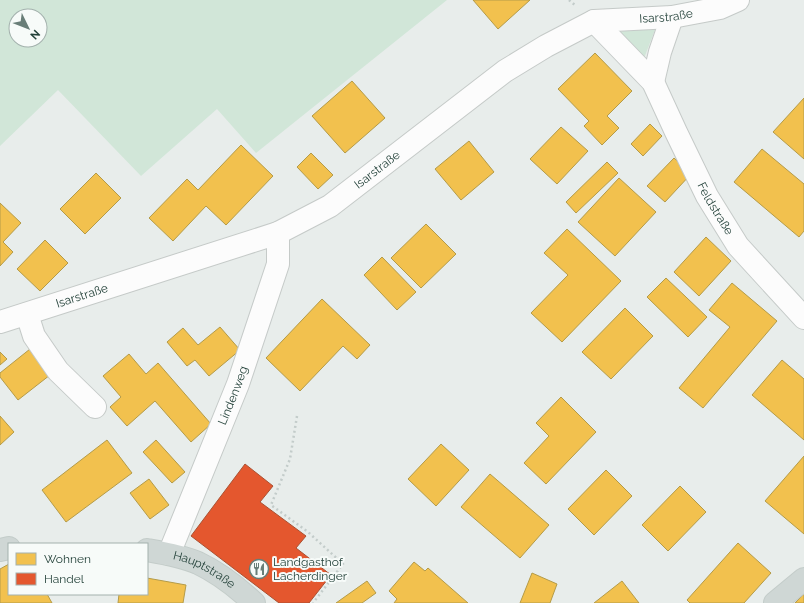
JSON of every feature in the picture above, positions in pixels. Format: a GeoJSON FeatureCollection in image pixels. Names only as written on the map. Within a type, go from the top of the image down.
{"type":"FeatureCollection","features":[{"type":"Feature","properties":{"kind":"main road","name":"Hauptstraße"},"geometry":{"type":"LineString","coordinates":[[148,550],[169,554],[198,563],[224,578],[254,603]]}},
{"type":"Feature","properties":{"kind":"main road"},"geometry":{"type":"LineString","coordinates":[[775,603],[804,579]]}},
{"type":"Feature","properties":{"kind":"street","name":"Isarstraße"},"geometry":{"type":"LineString","coordinates":[[0,322],[278,233],[330,206],[505,71],[546,46],[594,21],[672,17],[720,8],[738,0]]}},
{"type":"Feature","properties":{"kind":"street"},"geometry":{"type":"LineString","coordinates":[[653,82],[660,52],[672,17]]}},
{"type":"Feature","properties":{"kind":"street","name":"Feldstraße"},"geometry":{"type":"LineString","coordinates":[[594,21],[653,82],[707,196],[738,246],[804,318]]}},
{"type":"Feature","properties":{"kind":"street","name":"Lindenweg"},"geometry":{"type":"LineString","coordinates":[[169,554],[238,384],[278,264],[278,233]]}},
{"type":"Feature","properties":{"kind":"street"},"geometry":{"type":"LineString","coordinates":[[27,314],[34,336],[58,371],[95,407]]}},
{"type":"Feature","properties":{"kind":"path"},"geometry":{"type":"LineString","coordinates":[[297,416],[290,459],[271,505],[308,532],[343,564],[312,603]]}},
{"type":"Feature","properties":{"kind":"green space"},"geometry":{"type":"Polygon","coordinates":[[[0,0],[447,0],[256,153],[217,109],[141,176],[58,90],[0,146],[0,0]]]}},
{"type":"Feature","properties":{"kind":"green space"},"geometry":{"type":"Polygon","coordinates":[[[656,27],[643,61],[617,32],[656,27]]]}},
{"type":"Feature","properties":{"kind":"building: Wohnen"},"geometry":{"type":"Polygon","coordinates":[[[473,0],[530,0],[498,29],[473,0]]]}},
{"type":"Feature","properties":{"kind":"building: Wohnen"},"geometry":{"type":"Polygon","coordinates":[[[595,53],[632,91],[607,116],[619,128],[602,145],[584,126],[589,121],[558,89],[595,53]]]}},
{"type":"Feature","properties":{"kind":"building: Wohnen"},"geometry":{"type":"Polygon","coordinates":[[[352,81],[385,118],[345,153],[312,116],[352,81]]]}},
{"type":"Feature","properties":{"kind":"building: Wohnen"},"geometry":{"type":"Polygon","coordinates":[[[804,98],[804,159],[773,132],[804,98]]]}},
{"type":"Feature","properties":{"kind":"building: Wohnen"},"geometry":{"type":"Polygon","coordinates":[[[650,124],[662,136],[643,156],[631,144],[650,124]]]}},
{"type":"Feature","properties":{"kind":"building: Wohnen"},"geometry":{"type":"Polygon","coordinates":[[[561,127],[588,151],[557,184],[530,159],[561,127]]]}},
{"type":"Feature","properties":{"kind":"building: Wohnen"},"geometry":{"type":"Polygon","coordinates":[[[469,141],[494,172],[461,200],[435,169],[469,141]]]}},
{"type":"Feature","properties":{"kind":"building: Wohnen"},"geometry":{"type":"Polygon","coordinates":[[[241,145],[273,176],[226,225],[206,206],[173,241],[149,218],[187,179],[198,190],[241,145]]]}},
{"type":"Feature","properties":{"kind":"building: Wohnen"},"geometry":{"type":"Polygon","coordinates":[[[762,149],[804,184],[804,231],[799,237],[734,182],[762,149]]]}},
{"type":"Feature","properties":{"kind":"building: Wohnen"},"geometry":{"type":"Polygon","coordinates":[[[311,153],[333,175],[318,189],[297,167],[311,153]]]}},
{"type":"Feature","properties":{"kind":"building: Wohnen"},"geometry":{"type":"Polygon","coordinates":[[[674,158],[691,174],[665,202],[647,186],[674,158]]]}},
{"type":"Feature","properties":{"kind":"building: Wohnen"},"geometry":{"type":"Polygon","coordinates":[[[607,162],[618,173],[576,213],[566,202],[607,162]]]}},
{"type":"Feature","properties":{"kind":"building: Wohnen"},"geometry":{"type":"Polygon","coordinates":[[[96,173],[121,198],[85,234],[60,209],[96,173]]]}},
{"type":"Feature","properties":{"kind":"building: Wohnen"},"geometry":{"type":"Polygon","coordinates":[[[619,178],[656,212],[615,256],[578,222],[619,178]]]}},
{"type":"Feature","properties":{"kind":"building: Wohnen"},"geometry":{"type":"Polygon","coordinates":[[[0,203],[21,223],[3,242],[13,252],[0,266],[0,203]]]}},
{"type":"Feature","properties":{"kind":"building: Wohnen"},"geometry":{"type":"Polygon","coordinates":[[[426,224],[456,254],[421,288],[391,258],[426,224]]]}},
{"type":"Feature","properties":{"kind":"building: Wohnen"},"geometry":{"type":"Polygon","coordinates":[[[567,229],[621,281],[562,342],[531,313],[568,275],[544,253],[567,229]]]}},
{"type":"Feature","properties":{"kind":"building: Wohnen"},"geometry":{"type":"Polygon","coordinates":[[[706,237],[731,261],[699,296],[674,272],[706,237]]]}},
{"type":"Feature","properties":{"kind":"building: Wohnen"},"geometry":{"type":"Polygon","coordinates":[[[45,240],[68,263],[40,291],[17,269],[45,240]]]}},
{"type":"Feature","properties":{"kind":"building: Wohnen"},"geometry":{"type":"Polygon","coordinates":[[[382,257],[416,292],[397,310],[364,275],[382,257]]]}},
{"type":"Feature","properties":{"kind":"building: Wohnen"},"geometry":{"type":"Polygon","coordinates":[[[666,278],[707,317],[688,337],[647,297],[666,278]]]}},
{"type":"Feature","properties":{"kind":"building: Wohnen"},"geometry":{"type":"Polygon","coordinates":[[[732,283],[777,321],[703,408],[679,388],[730,327],[709,310],[732,283]]]}},
{"type":"Feature","properties":{"kind":"building: Wohnen"},"geometry":{"type":"Polygon","coordinates":[[[322,299],[370,345],[357,359],[343,346],[300,391],[266,358],[322,299]]]}},
{"type":"Feature","properties":{"kind":"building: Wohnen"},"geometry":{"type":"Polygon","coordinates":[[[625,308],[653,336],[611,379],[582,352],[625,308]]]}},
{"type":"Feature","properties":{"kind":"building: Wohnen"},"geometry":{"type":"Polygon","coordinates":[[[220,327],[240,350],[209,376],[195,360],[187,366],[167,342],[183,328],[198,345],[220,327]]]}},
{"type":"Feature","properties":{"kind":"building: Wohnen"},"geometry":{"type":"Polygon","coordinates":[[[30,349],[50,375],[18,400],[0,377],[0,373],[30,349]]]}},
{"type":"Feature","properties":{"kind":"building: Wohnen"},"geometry":{"type":"Polygon","coordinates":[[[0,352],[7,359],[0,365],[0,352]]]}},
{"type":"Feature","properties":{"kind":"building: Wohnen"},"geometry":{"type":"Polygon","coordinates":[[[129,354],[146,374],[158,363],[211,424],[191,442],[155,401],[127,426],[110,407],[121,397],[103,376],[129,354]]]}},
{"type":"Feature","properties":{"kind":"building: Wohnen"},"geometry":{"type":"Polygon","coordinates":[[[782,360],[804,379],[804,440],[752,395],[782,360]]]}},
{"type":"Feature","properties":{"kind":"building: Wohnen"},"geometry":{"type":"Polygon","coordinates":[[[561,397],[596,432],[546,484],[524,463],[549,436],[536,423],[561,397]]]}},
{"type":"Feature","properties":{"kind":"building: Wohnen"},"geometry":{"type":"Polygon","coordinates":[[[0,416],[14,432],[0,445],[0,416]]]}},
{"type":"Feature","properties":{"kind":"building: Wohnen"},"geometry":{"type":"Polygon","coordinates":[[[107,440],[132,473],[66,522],[42,490],[107,440]]]}},
{"type":"Feature","properties":{"kind":"building: Wohnen"},"geometry":{"type":"Polygon","coordinates":[[[156,440],[185,472],[172,483],[143,452],[156,440]]]}},
{"type":"Feature","properties":{"kind":"building: Wohnen"},"geometry":{"type":"Polygon","coordinates":[[[441,444],[469,470],[436,506],[408,479],[441,444]]]}},
{"type":"Feature","properties":{"kind":"building: Wohnen"},"geometry":{"type":"Polygon","coordinates":[[[804,456],[804,534],[765,501],[804,456]]]}},
{"type":"Feature","properties":{"kind":"building: Wohnen"},"geometry":{"type":"Polygon","coordinates":[[[606,470],[632,496],[594,535],[568,509],[606,470]]]}},
{"type":"Feature","properties":{"kind":"building: Wohnen"},"geometry":{"type":"Polygon","coordinates":[[[490,474],[549,525],[520,558],[461,507],[490,474]]]}},
{"type":"Feature","properties":{"kind":"building: Wohnen"},"geometry":{"type":"Polygon","coordinates":[[[149,479],[169,505],[150,519],[130,493],[149,479]]]}},
{"type":"Feature","properties":{"kind":"building: Wohnen"},"geometry":{"type":"Polygon","coordinates":[[[680,486],[706,512],[668,551],[642,525],[680,486]]]}},
{"type":"Feature","properties":{"kind":"building: Wohnen"},"geometry":{"type":"Polygon","coordinates":[[[738,543],[771,573],[744,603],[690,603],[687,600],[738,543]]]}},
{"type":"Feature","properties":{"kind":"building: Wohnen"},"geometry":{"type":"Polygon","coordinates":[[[414,562],[425,571],[428,568],[468,603],[394,603],[397,599],[389,591],[414,562]]]}},
{"type":"Feature","properties":{"kind":"building: Wohnen"},"geometry":{"type":"Polygon","coordinates":[[[8,565],[8,595],[48,595],[52,603],[0,603],[0,569],[8,565]]]}},
{"type":"Feature","properties":{"kind":"building: Wohnen"},"geometry":{"type":"Polygon","coordinates":[[[532,573],[557,584],[550,603],[520,603],[532,573]]]}},
{"type":"Feature","properties":{"kind":"building: Wohnen"},"geometry":{"type":"Polygon","coordinates":[[[148,578],[186,585],[183,603],[118,603],[119,595],[148,595],[148,578]]]}},
{"type":"Feature","properties":{"kind":"building: Wohnen"},"geometry":{"type":"Polygon","coordinates":[[[367,581],[376,593],[362,603],[336,603],[367,581]]]}},
{"type":"Feature","properties":{"kind":"building: Wohnen"},"geometry":{"type":"Polygon","coordinates":[[[622,581],[639,603],[594,603],[622,581]]]}},
{"type":"Feature","properties":{"kind":"building: Wohnen"},"geometry":{"type":"Polygon","coordinates":[[[804,594],[804,603],[795,603],[804,594]]]}},
{"type":"Feature","properties":{"kind":"building: Handel"},"geometry":{"type":"Polygon","coordinates":[[[245,464],[273,486],[260,502],[306,536],[296,548],[331,575],[309,603],[279,603],[191,536],[245,464]]]}},
{"type":"Feature","properties":{"kind":"place","name":"Landgasthof Lacherdinger"},"geometry":{"type":"Point","coordinates":[259,569]}}]}
